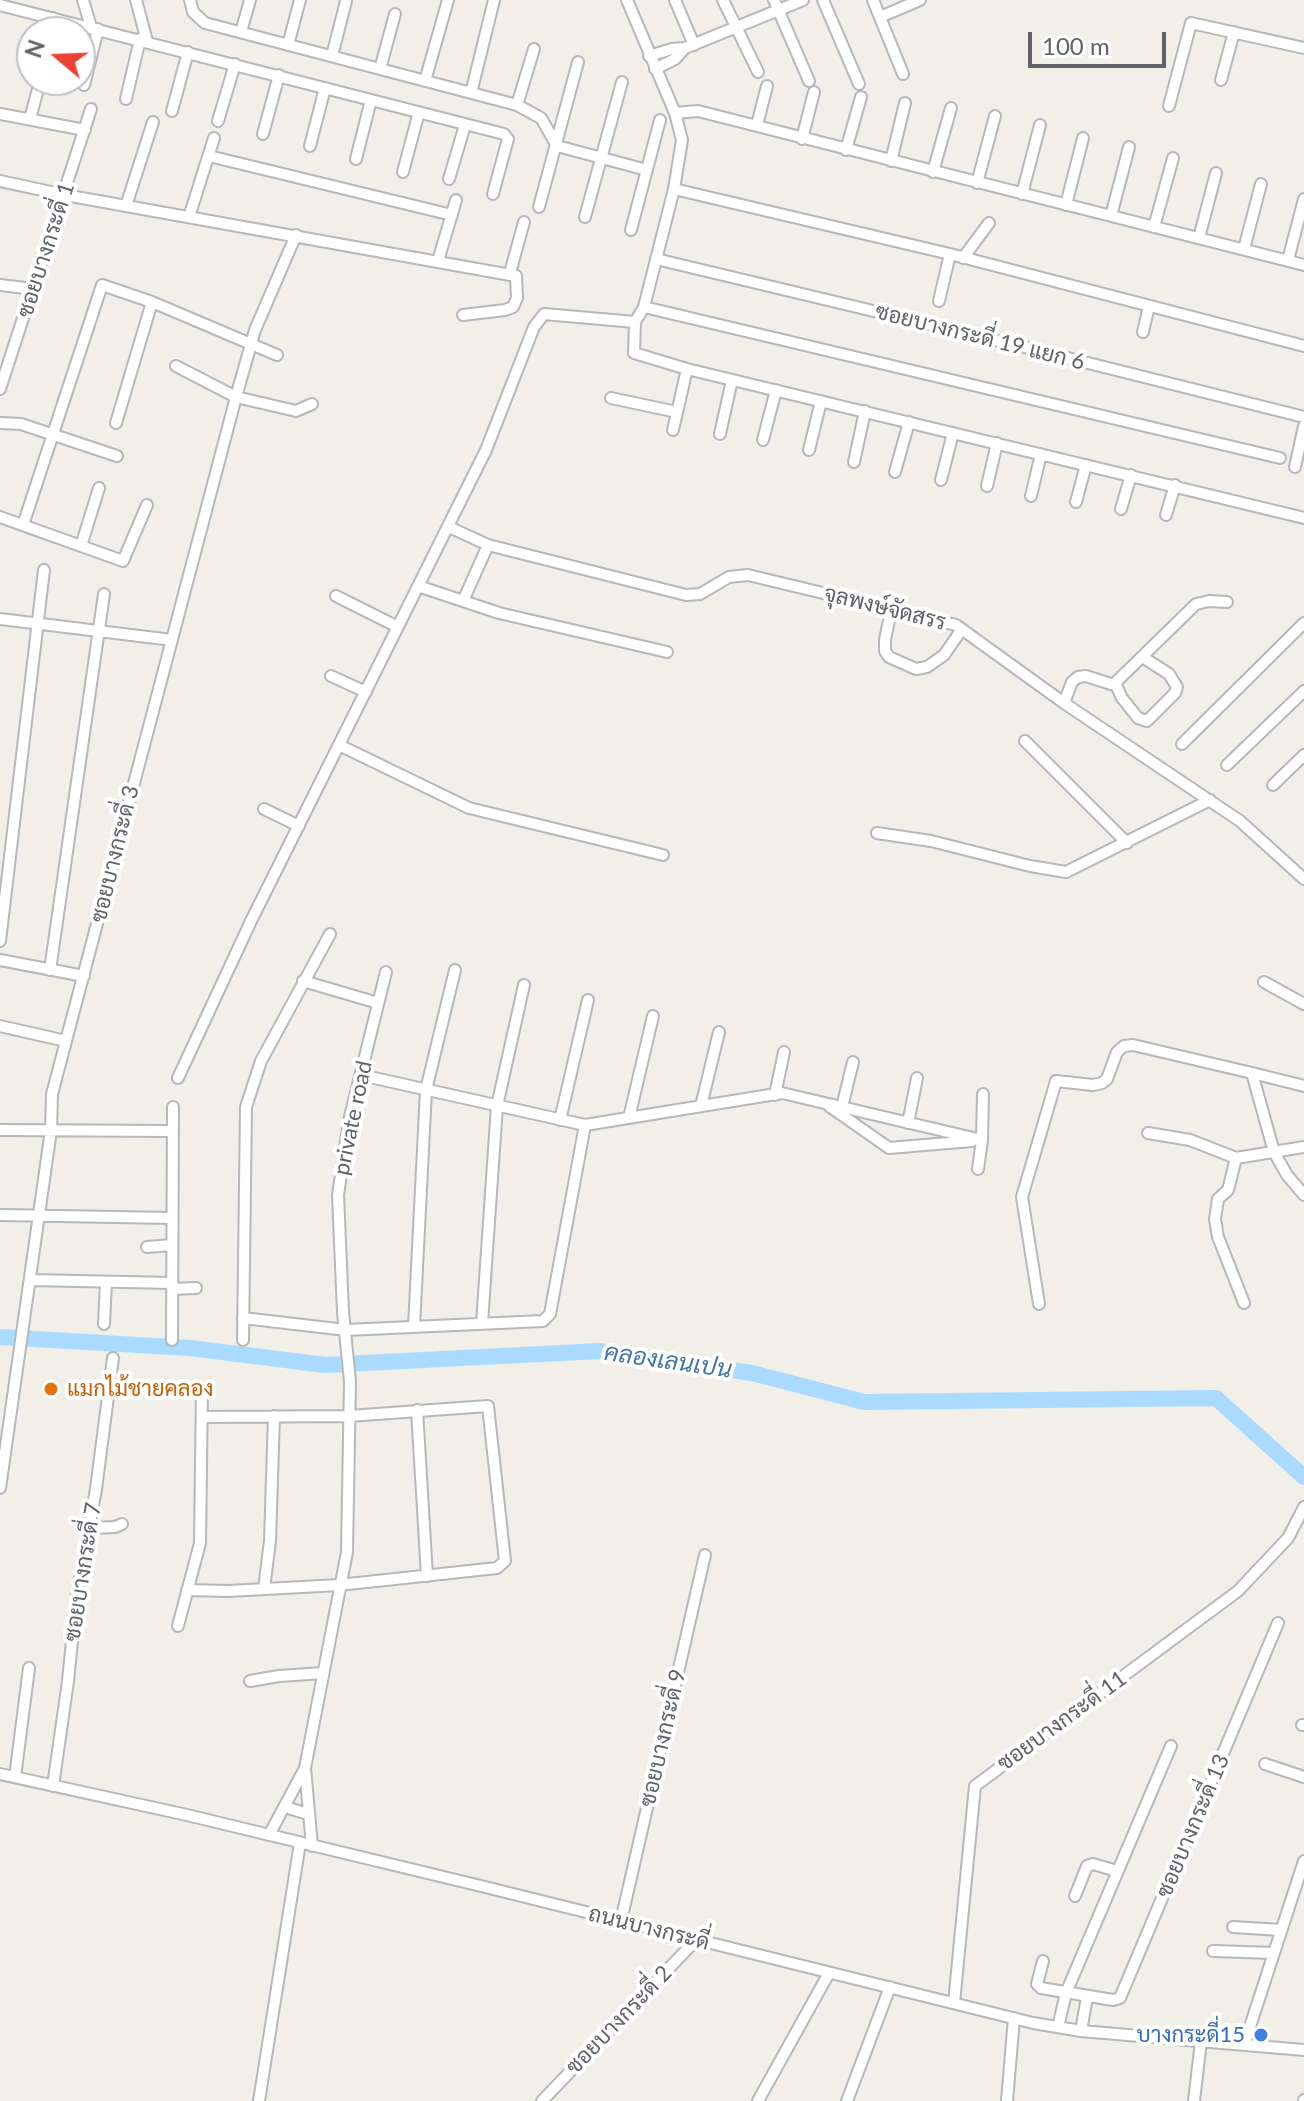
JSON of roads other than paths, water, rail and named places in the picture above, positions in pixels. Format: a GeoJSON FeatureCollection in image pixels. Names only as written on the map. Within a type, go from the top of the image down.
{"type":"FeatureCollection","features":[{"type":"Feature","properties":{"kind":"street"},"geometry":{"type":"LineString","coordinates":[[35,0],[39,14]]}},
{"type":"Feature","properties":{"kind":"street"},"geometry":{"type":"LineString","coordinates":[[126,99],[143,40],[136,0]]}},
{"type":"Feature","properties":{"kind":"street"},"geometry":{"type":"LineString","coordinates":[[190,0],[193,12],[201,21],[517,105],[541,118],[557,146],[647,170]]}},
{"type":"Feature","properties":{"kind":"street"},"geometry":{"type":"LineString","coordinates":[[241,32],[250,0]]}},
{"type":"Feature","properties":{"kind":"street"},"geometry":{"type":"LineString","coordinates":[[288,45],[300,0]]}},
{"type":"Feature","properties":{"kind":"street"},"geometry":{"type":"LineString","coordinates":[[425,81],[448,0]]}},
{"type":"Feature","properties":{"kind":"street"},"geometry":{"type":"LineString","coordinates":[[471,93],[494,0]]}},
{"type":"Feature","properties":{"kind":"street"},"geometry":{"type":"LineString","coordinates":[[627,0],[675,113],[682,140],[674,189],[644,307],[635,322],[634,353],[687,369],[1304,518]]}},
{"type":"Feature","properties":{"kind":"street"},"geometry":{"type":"LineString","coordinates":[[675,0],[690,47]]}},
{"type":"Feature","properties":{"kind":"street"},"geometry":{"type":"LineString","coordinates":[[723,0],[758,72]]}},
{"type":"Feature","properties":{"kind":"street"},"geometry":{"type":"LineString","coordinates":[[655,69],[690,47],[735,28],[777,5],[803,0]]}},
{"type":"Feature","properties":{"kind":"street"},"geometry":{"type":"LineString","coordinates":[[823,0],[859,84]]}},
{"type":"Feature","properties":{"kind":"street"},"geometry":{"type":"LineString","coordinates":[[873,0],[903,74]]}},
{"type":"Feature","properties":{"kind":"street"},"geometry":{"type":"LineString","coordinates":[[880,17],[920,0]]}},
{"type":"Feature","properties":{"kind":"street"},"geometry":{"type":"LineString","coordinates":[[332,56],[346,1]]}},
{"type":"Feature","properties":{"kind":"street"},"geometry":{"type":"LineString","coordinates":[[0,5],[46,16]]}},
{"type":"Feature","properties":{"kind":"street"},"geometry":{"type":"LineString","coordinates":[[777,5],[809,81]]}},
{"type":"Feature","properties":{"kind":"street"},"geometry":{"type":"LineString","coordinates":[[380,69],[395,14]]}},
{"type":"Feature","properties":{"kind":"street"},"geometry":{"type":"LineString","coordinates":[[1169,106],[1191,23],[1304,48]]}},
{"type":"Feature","properties":{"kind":"street"},"geometry":{"type":"LineString","coordinates":[[96,28],[504,134],[508,137],[493,194]]}},
{"type":"Feature","properties":{"kind":"street"},"geometry":{"type":"LineString","coordinates":[[1221,80],[1234,32]]}},
{"type":"Feature","properties":{"kind":"street"},"geometry":{"type":"LineString","coordinates":[[649,56],[690,47]]}},
{"type":"Feature","properties":{"kind":"street"},"geometry":{"type":"LineString","coordinates":[[517,105],[534,49]]}},
{"type":"Feature","properties":{"kind":"street"},"geometry":{"type":"LineString","coordinates":[[172,111],[188,52]]}},
{"type":"Feature","properties":{"kind":"street"},"geometry":{"type":"LineString","coordinates":[[539,207],[578,62]]}},
{"type":"Feature","properties":{"kind":"street"},"geometry":{"type":"LineString","coordinates":[[218,121],[235,64]]}},
{"type":"Feature","properties":{"kind":"street"},"geometry":{"type":"LineString","coordinates":[[263,134],[279,75]]}},
{"type":"Feature","properties":{"kind":"street"},"geometry":{"type":"LineString","coordinates":[[585,217],[622,82]]}},
{"type":"Feature","properties":{"kind":"street"},"geometry":{"type":"LineString","coordinates":[[757,125],[767,86]]}},
{"type":"Feature","properties":{"kind":"street"},"geometry":{"type":"LineString","coordinates":[[310,146],[325,88]]}},
{"type":"Feature","properties":{"kind":"street"},"geometry":{"type":"LineString","coordinates":[[802,139],[814,92]]}},
{"type":"Feature","properties":{"kind":"street"},"geometry":{"type":"LineString","coordinates":[[30,119],[36,96]]}},
{"type":"Feature","properties":{"kind":"street"},"geometry":{"type":"LineString","coordinates":[[846,150],[861,97]]}},
{"type":"Feature","properties":{"kind":"street"},"geometry":{"type":"LineString","coordinates":[[356,159],[371,100]]}},
{"type":"Feature","properties":{"kind":"street"},"geometry":{"type":"LineString","coordinates":[[891,161],[905,103]]}},
{"type":"Feature","properties":{"kind":"street"},"geometry":{"type":"LineString","coordinates":[[933,172],[951,108]]}},
{"type":"Feature","properties":{"kind":"street","name":"ซอยบางกระดี่ 1"},"geometry":{"type":"LineString","coordinates":[[0,389],[91,109]]}},
{"type":"Feature","properties":{"kind":"street"},"geometry":{"type":"LineString","coordinates":[[675,113],[698,111],[757,125],[802,139],[1304,265]]}},
{"type":"Feature","properties":{"kind":"street"},"geometry":{"type":"LineString","coordinates":[[403,172],[419,112]]}},
{"type":"Feature","properties":{"kind":"street"},"geometry":{"type":"LineString","coordinates":[[0,114],[85,130]]}},
{"type":"Feature","properties":{"kind":"street"},"geometry":{"type":"LineString","coordinates":[[977,183],[995,116]]}},
{"type":"Feature","properties":{"kind":"street"},"geometry":{"type":"LineString","coordinates":[[631,230],[660,120]]}},
{"type":"Feature","properties":{"kind":"street"},"geometry":{"type":"LineString","coordinates":[[126,206],[153,122]]}},
{"type":"Feature","properties":{"kind":"street"},"geometry":{"type":"LineString","coordinates":[[449,179],[465,125]]}},
{"type":"Feature","properties":{"kind":"street"},"geometry":{"type":"LineString","coordinates":[[1022,194],[1040,125]]}},
{"type":"Feature","properties":{"kind":"street"},"geometry":{"type":"LineString","coordinates":[[189,217],[214,138]]}},
{"type":"Feature","properties":{"kind":"street"},"geometry":{"type":"LineString","coordinates":[[1066,205],[1083,138]]}},
{"type":"Feature","properties":{"kind":"street"},"geometry":{"type":"LineString","coordinates":[[1111,216],[1129,147]]}},
{"type":"Feature","properties":{"kind":"street"},"geometry":{"type":"LineString","coordinates":[[209,156],[452,215]]}},
{"type":"Feature","properties":{"kind":"street"},"geometry":{"type":"LineString","coordinates":[[1154,227],[1173,158]]}},
{"type":"Feature","properties":{"kind":"street"},"geometry":{"type":"LineString","coordinates":[[1199,238],[1216,173]]}},
{"type":"Feature","properties":{"kind":"street"},"geometry":{"type":"LineString","coordinates":[[0,181],[510,273],[516,279],[517,298],[513,307],[463,315]]}},
{"type":"Feature","properties":{"kind":"street"},"geometry":{"type":"LineString","coordinates":[[1244,249],[1261,184]]}},
{"type":"Feature","properties":{"kind":"street"},"geometry":{"type":"LineString","coordinates":[[674,189],[950,254],[1304,346]]}},
{"type":"Feature","properties":{"kind":"street"},"geometry":{"type":"LineString","coordinates":[[1288,260],[1304,199]]}},
{"type":"Feature","properties":{"kind":"street"},"geometry":{"type":"LineString","coordinates":[[438,261],[456,200]]}},
{"type":"Feature","properties":{"kind":"street"},"geometry":{"type":"LineString","coordinates":[[510,273],[524,222]]}},
{"type":"Feature","properties":{"kind":"street"},"geometry":{"type":"LineString","coordinates":[[963,258],[989,223]]}},
{"type":"Feature","properties":{"kind":"street","name":"ซอยบางกระดี่ 3"},"geometry":{"type":"LineString","coordinates":[[0,1488],[5,1428],[21,1349],[51,1130],[52,1094],[251,343],[296,235]]}},
{"type":"Feature","properties":{"kind":"street"},"geometry":{"type":"LineString","coordinates":[[939,301],[950,254]]}},
{"type":"Feature","properties":{"kind":"street","name":"ซอยบางกระดี่ 19 แยก 6"},"geometry":{"type":"LineString","coordinates":[[656,259],[1304,417]]}},
{"type":"Feature","properties":{"kind":"street"},"geometry":{"type":"LineString","coordinates":[[0,285],[34,289]]}},
{"type":"Feature","properties":{"kind":"street"},"geometry":{"type":"LineString","coordinates":[[23,525],[102,285],[152,302],[277,355]]}},
{"type":"Feature","properties":{"kind":"street"},"geometry":{"type":"LineString","coordinates":[[116,423],[152,302]]}},
{"type":"Feature","properties":{"kind":"street"},"geometry":{"type":"LineString","coordinates":[[1143,332],[1149,306]]}},
{"type":"Feature","properties":{"kind":"street"},"geometry":{"type":"LineString","coordinates":[[644,307],[1280,458]]}},
{"type":"Feature","properties":{"kind":"street"},"geometry":{"type":"LineString","coordinates":[[178,1078],[251,921],[449,527],[492,436],[538,320],[544,314],[551,314],[635,322]]}},
{"type":"Feature","properties":{"kind":"street"},"geometry":{"type":"LineString","coordinates":[[0,349],[14,350]]}},
{"type":"Feature","properties":{"kind":"street"},"geometry":{"type":"LineString","coordinates":[[176,366],[236,397],[296,411],[312,404]]}},
{"type":"Feature","properties":{"kind":"street"},"geometry":{"type":"LineString","coordinates":[[673,430],[687,369]]}},
{"type":"Feature","properties":{"kind":"street"},"geometry":{"type":"LineString","coordinates":[[720,434],[732,380]]}},
{"type":"Feature","properties":{"kind":"street"},"geometry":{"type":"LineString","coordinates":[[763,440],[776,390]]}},
{"type":"Feature","properties":{"kind":"street"},"geometry":{"type":"LineString","coordinates":[[611,398],[677,412]]}},
{"type":"Feature","properties":{"kind":"street"},"geometry":{"type":"LineString","coordinates":[[809,450],[821,401]]}},
{"type":"Feature","properties":{"kind":"street"},"geometry":{"type":"LineString","coordinates":[[854,462],[865,411]]}},
{"type":"Feature","properties":{"kind":"street"},"geometry":{"type":"LineString","coordinates":[[895,472],[909,422]]}},
{"type":"Feature","properties":{"kind":"street"},"geometry":{"type":"LineString","coordinates":[[0,423],[21,424],[117,456]]}},
{"type":"Feature","properties":{"kind":"street"},"geometry":{"type":"LineString","coordinates":[[1295,467],[1304,426]]}},
{"type":"Feature","properties":{"kind":"street"},"geometry":{"type":"LineString","coordinates":[[941,480],[953,433]]}},
{"type":"Feature","properties":{"kind":"street"},"geometry":{"type":"LineString","coordinates":[[987,486],[997,443]]}},
{"type":"Feature","properties":{"kind":"street"},"geometry":{"type":"LineString","coordinates":[[1031,496],[1041,454]]}},
{"type":"Feature","properties":{"kind":"street"},"geometry":{"type":"LineString","coordinates":[[1076,502],[1086,465]]}},
{"type":"Feature","properties":{"kind":"street"},"geometry":{"type":"LineString","coordinates":[[1121,509],[1131,475]]}},
{"type":"Feature","properties":{"kind":"street"},"geometry":{"type":"LineString","coordinates":[[1166,515],[1175,485]]}},
{"type":"Feature","properties":{"kind":"street"},"geometry":{"type":"LineString","coordinates":[[81,546],[99,488]]}},
{"type":"Feature","properties":{"kind":"street"},"geometry":{"type":"LineString","coordinates":[[0,517],[119,561],[125,560],[147,505]]}},
{"type":"Feature","properties":{"kind":"street","name":"จุลพงษ์จัดสรร"},"geometry":{"type":"LineString","coordinates":[[449,527],[488,545],[686,595],[700,594],[738,574],[962,629],[1064,703],[1240,821],[1304,879]]}},
{"type":"Feature","properties":{"kind":"street"},"geometry":{"type":"LineString","coordinates":[[463,601],[488,545]]}},
{"type":"Feature","properties":{"kind":"street"},"geometry":{"type":"LineString","coordinates":[[0,941],[44,570]]}},
{"type":"Feature","properties":{"kind":"street"},"geometry":{"type":"LineString","coordinates":[[418,586],[499,613],[667,652]]}},
{"type":"Feature","properties":{"kind":"street"},"geometry":{"type":"LineString","coordinates":[[50,970],[104,594]]}},
{"type":"Feature","properties":{"kind":"street"},"geometry":{"type":"LineString","coordinates":[[336,596],[398,627]]}},
{"type":"Feature","properties":{"kind":"street"},"geometry":{"type":"LineString","coordinates":[[1064,703],[1072,682],[1078,677],[1115,683],[1196,604],[1227,602]]}},
{"type":"Feature","properties":{"kind":"street"},"geometry":{"type":"LineString","coordinates":[[891,610],[885,651],[889,657],[916,669],[927,667],[944,655],[962,629]]}},
{"type":"Feature","properties":{"kind":"street"},"geometry":{"type":"LineString","coordinates":[[0,619],[172,640]]}},
{"type":"Feature","properties":{"kind":"street"},"geometry":{"type":"LineString","coordinates":[[1182,744],[1304,623]]}},
{"type":"Feature","properties":{"kind":"street"},"geometry":{"type":"LineString","coordinates":[[1115,683],[1138,718],[1147,721],[1175,693],[1177,687],[1169,674],[1144,658]]}},
{"type":"Feature","properties":{"kind":"street"},"geometry":{"type":"LineString","coordinates":[[331,676],[366,692]]}},
{"type":"Feature","properties":{"kind":"street"},"geometry":{"type":"LineString","coordinates":[[1227,765],[1304,691]]}},
{"type":"Feature","properties":{"kind":"street"},"geometry":{"type":"LineString","coordinates":[[1025,741],[1127,843]]}},
{"type":"Feature","properties":{"kind":"street"},"geometry":{"type":"LineString","coordinates":[[339,745],[469,808],[663,855]]}},
{"type":"Feature","properties":{"kind":"street"},"geometry":{"type":"LineString","coordinates":[[1273,785],[1304,755]]}},
{"type":"Feature","properties":{"kind":"street"},"geometry":{"type":"LineString","coordinates":[[877,833],[931,841],[1066,872],[1210,800]]}},
{"type":"Feature","properties":{"kind":"street"},"geometry":{"type":"LineString","coordinates":[[264,809],[299,826]]}},
{"type":"Feature","properties":{"kind":"street"},"geometry":{"type":"LineString","coordinates":[[243,1340],[246,1107],[261,1061],[330,934]]}},
{"type":"Feature","properties":{"kind":"street"},"geometry":{"type":"LineString","coordinates":[[0,960],[84,976]]}},
{"type":"Feature","properties":{"kind":"street"},"geometry":{"type":"LineString","coordinates":[[414,1327],[426,1090],[455,970]]}},
{"type":"Feature","properties":{"kind":"street","name":"private road"},"geometry":{"type":"LineString","coordinates":[[349,1416],[350,1381],[338,1195],[342,1159],[386,972]]}},
{"type":"Feature","properties":{"kind":"street"},"geometry":{"type":"LineString","coordinates":[[303,981],[378,1003]]}},
{"type":"Feature","properties":{"kind":"street"},"geometry":{"type":"LineString","coordinates":[[1264,982],[1304,1004]]}},
{"type":"Feature","properties":{"kind":"street"},"geometry":{"type":"LineString","coordinates":[[482,1323],[497,1106],[524,985]]}},
{"type":"Feature","properties":{"kind":"street"},"geometry":{"type":"LineString","coordinates":[[560,1120],[588,1000]]}},
{"type":"Feature","properties":{"kind":"street"},"geometry":{"type":"LineString","coordinates":[[629,1118],[653,1016]]}},
{"type":"Feature","properties":{"kind":"street"},"geometry":{"type":"LineString","coordinates":[[0,1026],[66,1041]]}},
{"type":"Feature","properties":{"kind":"street"},"geometry":{"type":"LineString","coordinates":[[701,1106],[719,1032]]}},
{"type":"Feature","properties":{"kind":"street"},"geometry":{"type":"LineString","coordinates":[[1039,1304],[1022,1197],[1056,1081],[1102,1083],[1107,1079],[1117,1052],[1124,1046],[1133,1045],[1304,1086]]}},
{"type":"Feature","properties":{"kind":"street"},"geometry":{"type":"LineString","coordinates":[[775,1095],[784,1052]]}},
{"type":"Feature","properties":{"kind":"street"},"geometry":{"type":"LineString","coordinates":[[842,1107],[853,1062]]}},
{"type":"Feature","properties":{"kind":"street"},"geometry":{"type":"LineString","coordinates":[[1252,1073],[1274,1152],[1287,1175],[1304,1195]]}},
{"type":"Feature","properties":{"kind":"street"},"geometry":{"type":"LineString","coordinates":[[361,1075],[585,1125],[782,1093],[978,1139]]}},
{"type":"Feature","properties":{"kind":"street"},"geometry":{"type":"LineString","coordinates":[[908,1123],[917,1078]]}},
{"type":"Feature","properties":{"kind":"street"},"geometry":{"type":"LineString","coordinates":[[825,1103],[889,1148],[978,1139]]}},
{"type":"Feature","properties":{"kind":"street"},"geometry":{"type":"LineString","coordinates":[[172,1340],[173,1107]]}},
{"type":"Feature","properties":{"kind":"street"},"geometry":{"type":"LineString","coordinates":[[243,1318],[346,1330],[543,1321],[547,1318],[585,1125]]}},
{"type":"Feature","properties":{"kind":"street"},"geometry":{"type":"LineString","coordinates":[[0,1130],[173,1131]]}},
{"type":"Feature","properties":{"kind":"street"},"geometry":{"type":"LineString","coordinates":[[1148,1133],[1190,1140],[1236,1158],[1304,1147]]}},
{"type":"Feature","properties":{"kind":"street"},"geometry":{"type":"LineString","coordinates":[[978,1139],[978,1169]]}},
{"type":"Feature","properties":{"kind":"street"},"geometry":{"type":"LineString","coordinates":[[1236,1158],[1228,1190],[1218,1199],[1215,1219],[1218,1237],[1244,1303]]}},
{"type":"Feature","properties":{"kind":"street"},"geometry":{"type":"LineString","coordinates":[[0,1215],[172,1218]]}},
{"type":"Feature","properties":{"kind":"street"},"geometry":{"type":"LineString","coordinates":[[147,1247],[172,1245]]}},
{"type":"Feature","properties":{"kind":"street"},"geometry":{"type":"LineString","coordinates":[[31,1280],[196,1288]]}},
{"type":"Feature","properties":{"kind":"street"},"geometry":{"type":"LineString","coordinates":[[104,1324],[106,1282]]}},
{"type":"Feature","properties":{"kind":"street","name":"ซอยบางกระดี่ 7"},"geometry":{"type":"LineString","coordinates":[[53,1786],[76,1601],[90,1528],[113,1358]]}},
{"type":"Feature","properties":{"kind":"street"},"geometry":{"type":"LineString","coordinates":[[178,1626],[200,1543],[202,1388]]}},
{"type":"Feature","properties":{"kind":"street"},"geometry":{"type":"LineString","coordinates":[[187,1590],[339,1585],[497,1568],[505,1561],[490,1408],[485,1404],[349,1416],[203,1417]]}},
{"type":"Feature","properties":{"kind":"street"},"geometry":{"type":"LineString","coordinates":[[417,1410],[427,1576]]}},
{"type":"Feature","properties":{"kind":"street"},"geometry":{"type":"LineString","coordinates":[[264,1589],[270,1541],[274,1416]]}},
{"type":"Feature","properties":{"kind":"street"},"geometry":{"type":"LineString","coordinates":[[312,1846],[305,1768],[347,1552],[349,1416]]}},
{"type":"Feature","properties":{"kind":"street","name":"ซอยบางกระดี่ 11"},"geometry":{"type":"LineString","coordinates":[[954,2003],[975,1786],[1238,1591],[1288,1538],[1304,1507]]}},
{"type":"Feature","properties":{"kind":"street"},"geometry":{"type":"LineString","coordinates":[[90,1528],[122,1524]]}},
{"type":"Feature","properties":{"kind":"street","name":"ซอยบางกระดี่ 9"},"geometry":{"type":"LineString","coordinates":[[621,1921],[705,1555]]}},
{"type":"Feature","properties":{"kind":"street","name":"ซอยบางกระดี่ 13"},"geometry":{"type":"LineString","coordinates":[[1043,1961],[1037,1984],[1041,1988],[1087,1997],[1120,1998],[1278,1623]]}},
{"type":"Feature","properties":{"kind":"street"},"geometry":{"type":"LineString","coordinates":[[15,1777],[29,1668]]}},
{"type":"Feature","properties":{"kind":"street"},"geometry":{"type":"LineString","coordinates":[[250,1681],[323,1673]]}},
{"type":"Feature","properties":{"kind":"street"},"geometry":{"type":"LineString","coordinates":[[1058,2027],[1066,1993],[1171,1746]]}},
{"type":"Feature","properties":{"kind":"street"},"geometry":{"type":"LineString","coordinates":[[1265,1764],[1304,1777]]}},
{"type":"Feature","properties":{"kind":"street"},"geometry":{"type":"LineString","coordinates":[[269,1835],[305,1768]]}},
{"type":"Feature","properties":{"kind":"street","name":"ถนนบางกระดี่"},"geometry":{"type":"LineString","coordinates":[[0,1774],[269,1835],[1014,2018],[1081,2031],[1304,2050]]}},
{"type":"Feature","properties":{"kind":"street"},"geometry":{"type":"LineString","coordinates":[[285,1807],[308,1814]]}},
{"type":"Feature","properties":{"kind":"street"},"geometry":{"type":"LineString","coordinates":[[259,2101],[300,1843]]}},
{"type":"Feature","properties":{"kind":"street"},"geometry":{"type":"LineString","coordinates":[[1244,2045],[1304,1861]]}},
{"type":"Feature","properties":{"kind":"street"},"geometry":{"type":"LineString","coordinates":[[1075,1896],[1087,1866],[1093,1864],[1117,1871]]}},
{"type":"Feature","properties":{"kind":"street"},"geometry":{"type":"LineString","coordinates":[[1233,1927],[1281,1930]]}},
{"type":"Feature","properties":{"kind":"street","name":"ซอยบางกระดี่ 2"},"geometry":{"type":"LineString","coordinates":[[542,2101],[697,1939]]}},
{"type":"Feature","properties":{"kind":"street"},"geometry":{"type":"LineString","coordinates":[[1213,1951],[1274,1953]]}},
{"type":"Feature","properties":{"kind":"street"},"geometry":{"type":"LineString","coordinates":[[758,2101],[829,1973]]}},
{"type":"Feature","properties":{"kind":"street"},"geometry":{"type":"LineString","coordinates":[[847,2101],[890,1987]]}},
{"type":"Feature","properties":{"kind":"street"},"geometry":{"type":"LineString","coordinates":[[1081,2031],[1087,1997]]}},
{"type":"Feature","properties":{"kind":"street"},"geometry":{"type":"LineString","coordinates":[[1007,2101],[1014,2018]]}},
{"type":"Feature","properties":{"kind":"street"},"geometry":{"type":"LineString","coordinates":[[1194,2101],[1201,2041]]}},
{"type":"Feature","properties":{"kind":"waterway","name":"คลองเลนเปน"},"geometry":{"type":"LineString","coordinates":[[0,1337],[190,1348],[325,1365],[600,1351],[752,1373],[864,1402],[1216,1398],[1304,1477]]}},
{"type":"Feature","properties":{"kind":"place","name":"แมกไม้ชายคลอง"},"geometry":{"type":"Point","coordinates":[51,1389]}},
{"type":"Feature","properties":{"kind":"place","name":"บางกระดี่15"},"geometry":{"type":"Point","coordinates":[1261,2035]}}]}
